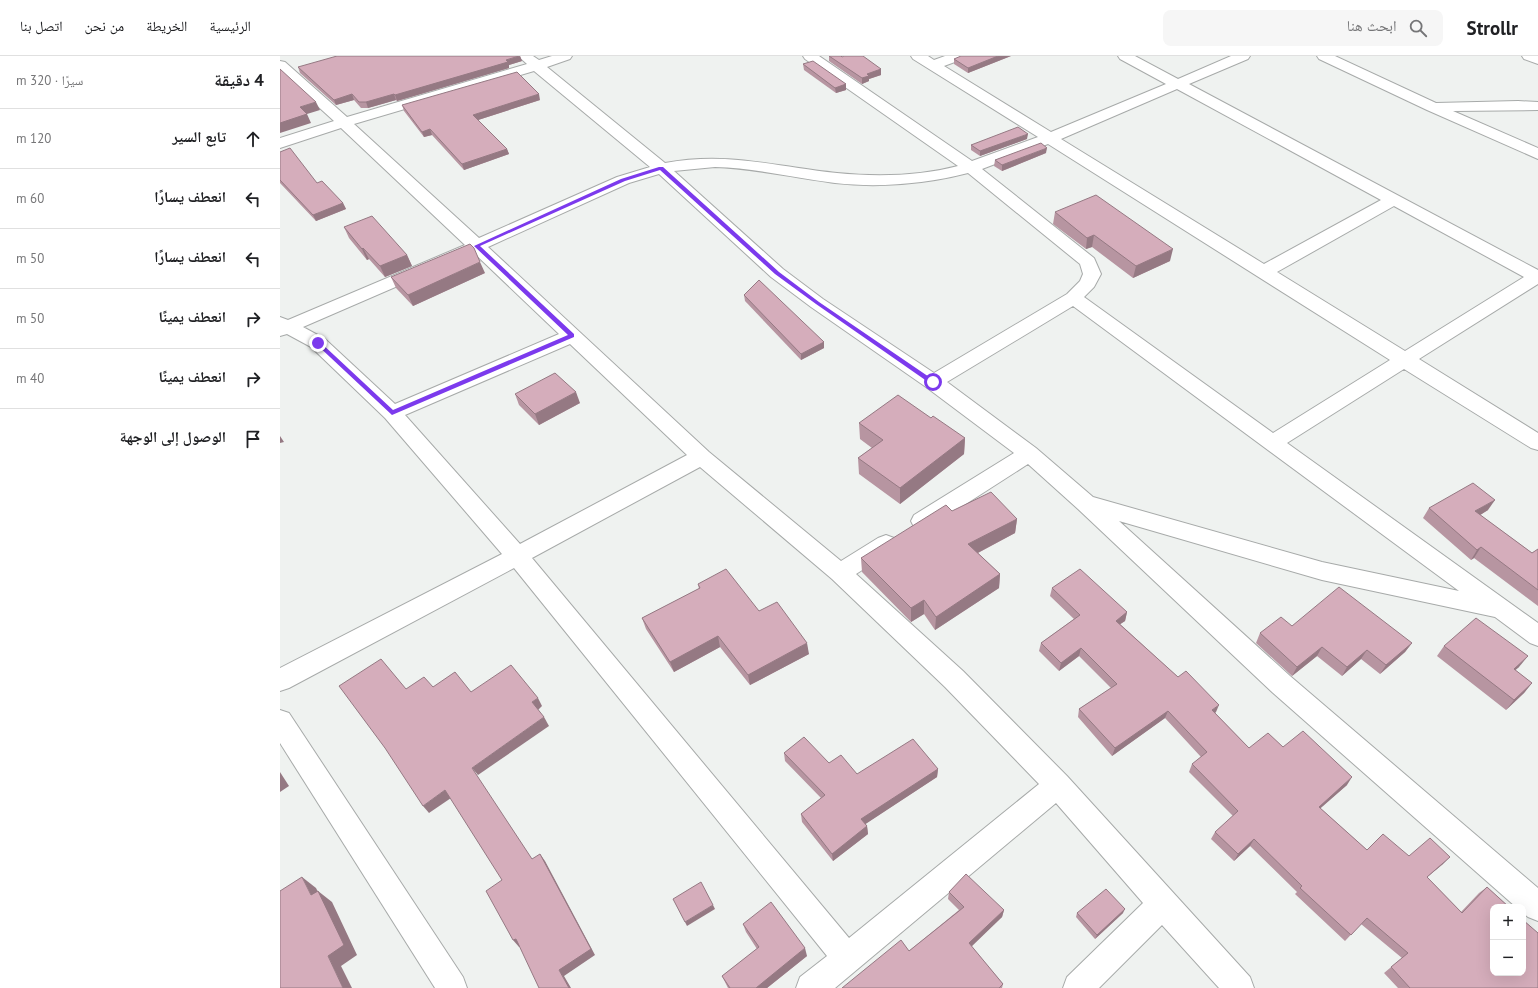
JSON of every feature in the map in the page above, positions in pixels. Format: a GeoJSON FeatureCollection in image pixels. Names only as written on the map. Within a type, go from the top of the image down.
{"type":"FeatureCollection","features":[{"type":"Feature","properties":{"kind":"street"},"geometry":{"type":"LineString","coordinates":[[525,56],[661,168],[777,273],[817,303],[933,382],[1029,453],[1086,503],[1281,684],[1538,907]]}},
{"type":"Feature","properties":{"kind":"street"},"geometry":{"type":"LineString","coordinates":[[280,143],[344,122],[536,66],[565,56]]}},
{"type":"Feature","properties":{"kind":"street"},"geometry":{"type":"LineString","coordinates":[[810,56],[970,167],[1088,262],[1092,274],[1088,283],[1072,298],[1052,312],[933,382]]}},
{"type":"Feature","properties":{"kind":"street"},"geometry":{"type":"LineString","coordinates":[[918,56],[1538,443]]}},
{"type":"Feature","properties":{"kind":"street"},"geometry":{"type":"LineString","coordinates":[[932,65],[958,56]]}},
{"type":"Feature","properties":{"kind":"street"},"geometry":{"type":"LineString","coordinates":[[1125,56],[1538,276]]}},
{"type":"Feature","properties":{"kind":"street"},"geometry":{"type":"LineString","coordinates":[[283,327],[476,246],[623,180],[661,168],[696,164],[728,163],[839,178],[885,179],[936,175],[970,167],[1049,138],[1243,56]]}},
{"type":"Feature","properties":{"kind":"street"},"geometry":{"type":"LineString","coordinates":[[1324,56],[1432,107],[1538,154]]}},
{"type":"Feature","properties":{"kind":"street"},"geometry":{"type":"LineString","coordinates":[[1528,56],[1538,60]]}},
{"type":"Feature","properties":{"kind":"street"},"geometry":{"type":"LineString","coordinates":[[283,68],[301,67]]}},
{"type":"Feature","properties":{"kind":"street"},"geometry":{"type":"LineString","coordinates":[[283,68],[344,122],[702,458],[840,573],[954,680],[1058,784],[1239,988]]}},
{"type":"Feature","properties":{"kind":"street"},"geometry":{"type":"LineString","coordinates":[[1432,107],[1518,104],[1538,106]]}},
{"type":"Feature","properties":{"kind":"street"},"geometry":{"type":"LineString","coordinates":[[1263,272],[1393,200]]}},
{"type":"Feature","properties":{"kind":"street"},"geometry":{"type":"LineString","coordinates":[[1273,442],[1538,276]]}},
{"type":"Feature","properties":{"kind":"street"},"geometry":{"type":"LineString","coordinates":[[1072,298],[1273,442],[1538,636]]}},
{"type":"Feature","properties":{"kind":"street"},"geometry":{"type":"LineString","coordinates":[[283,327],[318,343],[392,413],[517,556],[848,959]]}},
{"type":"Feature","properties":{"kind":"street"},"geometry":{"type":"LineString","coordinates":[[392,413],[572,336]]}},
{"type":"Feature","properties":{"kind":"street"},"geometry":{"type":"LineString","coordinates":[[840,573],[1029,453]]}},
{"type":"Feature","properties":{"kind":"street"},"geometry":{"type":"LineString","coordinates":[[280,680],[517,556],[621,499],[702,458]]}},
{"type":"Feature","properties":{"kind":"street"},"geometry":{"type":"LineString","coordinates":[[1086,503],[1322,571],[1501,609]]}},
{"type":"Feature","properties":{"kind":"street"},"geometry":{"type":"LineString","coordinates":[[280,720],[452,988]]}},
{"type":"Feature","properties":{"kind":"street"},"geometry":{"type":"LineString","coordinates":[[811,988],[848,959],[1058,784]]}},
{"type":"Feature","properties":{"kind":"street"},"geometry":{"type":"LineString","coordinates":[[1078,988],[1163,904]]}},
{"type":"Feature","properties":{"kind":"building"},"geometry":{"type":"Polygon","coordinates":[[[337,56],[519,56],[506,60],[508,62],[395,95],[394,94],[366,102],[359,102],[352,94],[334,100],[298,67],[337,56]]]}},
{"type":"Feature","properties":{"kind":"building"},"geometry":{"type":"Polygon","coordinates":[[[829,56],[863,56],[881,69],[867,74],[869,76],[862,78],[829,56]]]}},
{"type":"Feature","properties":{"kind":"building"},"geometry":{"type":"Polygon","coordinates":[[[961,56],[998,56],[968,68],[954,59],[961,56]]]}},
{"type":"Feature","properties":{"kind":"building"},"geometry":{"type":"Polygon","coordinates":[[[813,61],[846,84],[835,88],[803,64],[813,61]]]}},
{"type":"Feature","properties":{"kind":"building"},"geometry":{"type":"Polygon","coordinates":[[[280,69],[316,102],[300,107],[307,114],[280,123],[280,69]]]}},
{"type":"Feature","properties":{"kind":"building"},"geometry":{"type":"Polygon","coordinates":[[[517,72],[539,94],[473,115],[507,149],[462,164],[430,129],[422,132],[402,105],[517,72]]]}},
{"type":"Feature","properties":{"kind":"building"},"geometry":{"type":"Polygon","coordinates":[[[1018,127],[1028,134],[980,151],[971,145],[1018,127]]]}},
{"type":"Feature","properties":{"kind":"building"},"geometry":{"type":"Polygon","coordinates":[[[1041,143],[1047,148],[1002,165],[995,160],[1041,143]]]}},
{"type":"Feature","properties":{"kind":"building"},"geometry":{"type":"Polygon","coordinates":[[[290,148],[317,183],[322,181],[343,203],[313,215],[280,180],[280,152],[290,148]]]}},
{"type":"Feature","properties":{"kind":"building"},"geometry":{"type":"Polygon","coordinates":[[[1096,195],[1173,249],[1136,266],[1094,235],[1087,238],[1055,212],[1096,195]]]}},
{"type":"Feature","properties":{"kind":"building"},"geometry":{"type":"Polygon","coordinates":[[[372,216],[407,255],[380,266],[363,248],[362,249],[344,227],[372,216]]]}},
{"type":"Feature","properties":{"kind":"building"},"geometry":{"type":"Polygon","coordinates":[[[470,244],[474,248],[480,262],[408,295],[391,277],[470,244]]]}},
{"type":"Feature","properties":{"kind":"building"},"geometry":{"type":"Polygon","coordinates":[[[759,280],[824,342],[801,354],[744,295],[759,280]]]}},
{"type":"Feature","properties":{"kind":"building"},"geometry":{"type":"Polygon","coordinates":[[[555,373],[576,392],[535,414],[515,394],[555,373]]]}},
{"type":"Feature","properties":{"kind":"building"},"geometry":{"type":"Polygon","coordinates":[[[898,395],[931,418],[933,416],[965,438],[900,488],[858,458],[883,440],[859,423],[898,395]]]}},
{"type":"Feature","properties":{"kind":"building"},"geometry":{"type":"Polygon","coordinates":[[[1473,483],[1495,500],[1475,511],[1532,553],[1538,549],[1538,590],[1481,547],[1477,550],[1429,508],[1473,483]]]}},
{"type":"Feature","properties":{"kind":"building"},"geometry":{"type":"Polygon","coordinates":[[[991,492],[1017,519],[968,544],[1000,574],[936,617],[924,600],[911,608],[861,558],[946,505],[952,511],[991,492]]]}},
{"type":"Feature","properties":{"kind":"building"},"geometry":{"type":"Polygon","coordinates":[[[726,569],[759,611],[777,602],[807,643],[748,675],[718,636],[670,662],[642,618],[700,588],[698,584],[726,569]]]}},
{"type":"Feature","properties":{"kind":"building"},"geometry":{"type":"Polygon","coordinates":[[[1080,569],[1127,612],[1116,621],[1178,677],[1186,671],[1219,705],[1212,710],[1249,748],[1268,733],[1283,747],[1303,731],[1352,777],[1319,807],[1367,850],[1383,834],[1409,856],[1430,838],[1450,857],[1427,877],[1462,913],[1487,887],[1506,904],[1490,904],[1490,976],[1526,976],[1526,923],[1538,933],[1538,988],[1410,988],[1391,967],[1408,953],[1367,918],[1351,935],[1300,888],[1302,886],[1254,839],[1238,854],[1215,832],[1238,811],[1192,764],[1207,752],[1168,711],[1115,748],[1079,709],[1117,684],[1081,648],[1061,663],[1041,643],[1080,615],[1052,588],[1080,569]]]}},
{"type":"Feature","properties":{"kind":"building"},"geometry":{"type":"Polygon","coordinates":[[[1339,587],[1412,643],[1386,665],[1367,650],[1347,667],[1322,647],[1297,667],[1260,633],[1281,617],[1292,626],[1339,587]]]}},
{"type":"Feature","properties":{"kind":"building"},"geometry":{"type":"Polygon","coordinates":[[[1476,618],[1528,656],[1514,669],[1532,683],[1514,700],[1444,646],[1476,618]]]}},
{"type":"Feature","properties":{"kind":"building"},"geometry":{"type":"Polygon","coordinates":[[[381,659],[406,689],[424,677],[433,687],[455,672],[471,692],[511,665],[538,698],[532,702],[544,717],[472,768],[532,859],[540,854],[591,949],[559,970],[569,988],[539,988],[516,939],[513,940],[486,891],[502,880],[445,790],[423,806],[385,748],[339,686],[381,659]]]}},
{"type":"Feature","properties":{"kind":"building"},"geometry":{"type":"Polygon","coordinates":[[[804,737],[829,763],[841,755],[857,774],[913,739],[938,769],[861,819],[867,826],[832,854],[801,814],[825,795],[784,753],[804,737]]]}},
{"type":"Feature","properties":{"kind":"building"},"geometry":{"type":"Polygon","coordinates":[[[966,874],[1004,910],[969,943],[1003,984],[999,988],[842,988],[901,940],[909,951],[964,907],[949,892],[966,874]]]}},
{"type":"Feature","properties":{"kind":"building"},"geometry":{"type":"Polygon","coordinates":[[[302,877],[311,895],[318,891],[344,945],[328,956],[343,988],[280,988],[280,891],[302,877]]]}},
{"type":"Feature","properties":{"kind":"building"},"geometry":{"type":"Polygon","coordinates":[[[701,882],[713,905],[685,922],[673,899],[701,882]]]}},
{"type":"Feature","properties":{"kind":"building"},"geometry":{"type":"Polygon","coordinates":[[[1106,889],[1125,909],[1097,935],[1077,913],[1106,889]]]}},
{"type":"Feature","properties":{"kind":"building"},"geometry":{"type":"Polygon","coordinates":[[[771,902],[805,948],[756,988],[730,988],[722,976],[759,947],[743,924],[771,902]]]}},
{"type":"Feature","properties":{"kind":"route"},"geometry":{"type":"LineString","coordinates":[[318,343],[392,413],[572,336],[476,246],[623,180],[661,168],[777,273],[817,303],[933,382]]}}]}
